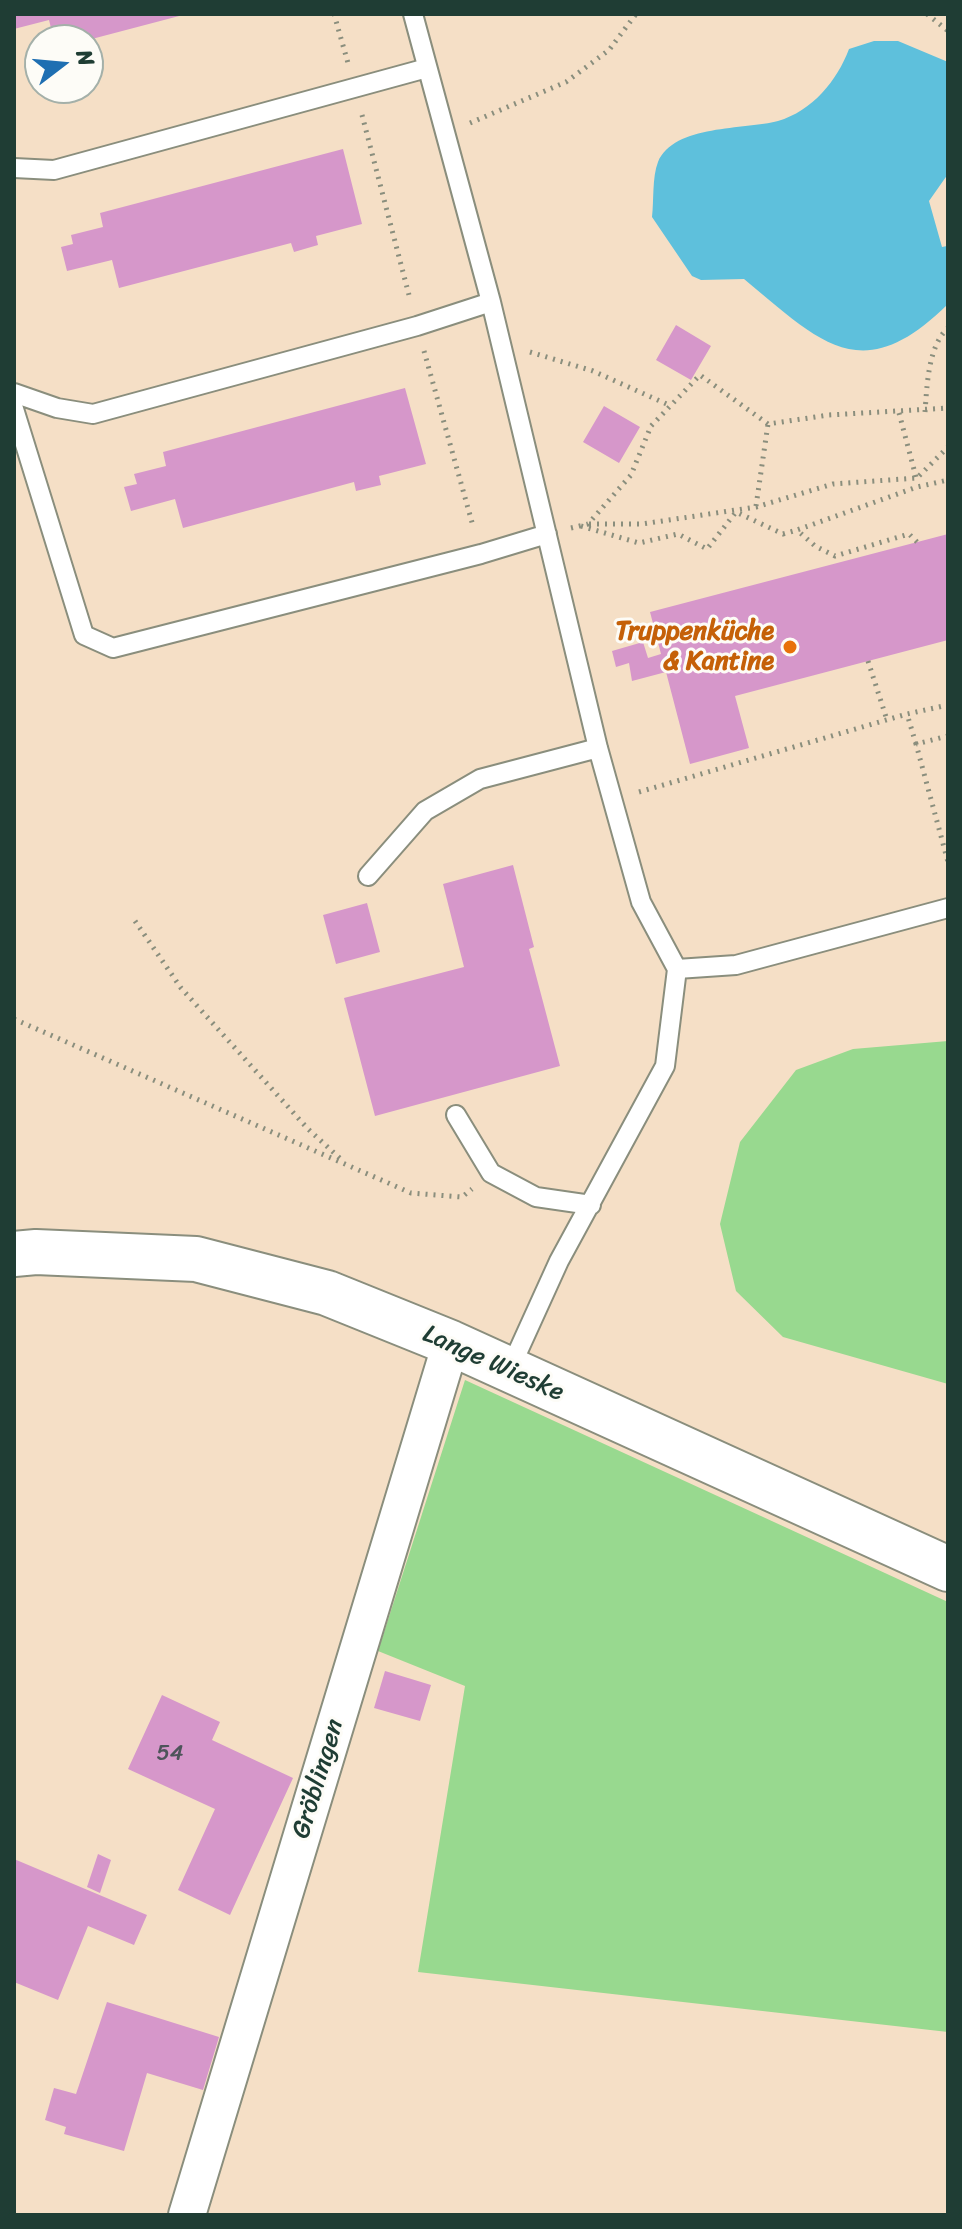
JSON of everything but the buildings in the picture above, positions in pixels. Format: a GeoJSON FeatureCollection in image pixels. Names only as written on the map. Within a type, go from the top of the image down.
{"type":"FeatureCollection","features":[{"type":"Feature","properties":{"kind":"street","name":"Lange Wieske"},"geometry":{"type":"LineString","coordinates":[[14,1254],[36,1252],[196,1259],[327,1293],[451,1343],[948,1569]]}},
{"type":"Feature","properties":{"kind":"street","name":"Gröblingen"},"geometry":{"type":"LineString","coordinates":[[187,2215],[451,1343]]}},
{"type":"Feature","properties":{"kind":"lane"},"geometry":{"type":"LineString","coordinates":[[413,14],[491,302],[598,748],[641,902],[677,969],[665,1066],[559,1261],[509,1371]]}},
{"type":"Feature","properties":{"kind":"lane"},"geometry":{"type":"LineString","coordinates":[[14,168],[54,170],[427,68]]}},
{"type":"Feature","properties":{"kind":"lane"},"geometry":{"type":"LineString","coordinates":[[14,393],[57,408],[93,414],[417,326],[491,302]]}},
{"type":"Feature","properties":{"kind":"lane"},"geometry":{"type":"LineString","coordinates":[[14,409],[84,635],[113,648],[481,554],[547,534]]}},
{"type":"Feature","properties":{"kind":"lane"},"geometry":{"type":"LineString","coordinates":[[368,876],[425,811],[480,779],[598,748]]}},
{"type":"Feature","properties":{"kind":"lane"},"geometry":{"type":"LineString","coordinates":[[677,969],[736,965],[948,908]]}},
{"type":"Feature","properties":{"kind":"lane"},"geometry":{"type":"LineString","coordinates":[[456,1115],[491,1173],[536,1197],[591,1205]]}},
{"type":"Feature","properties":{"kind":"path"},"geometry":{"type":"LineString","coordinates":[[334,14],[481,554]]}},
{"type":"Feature","properties":{"kind":"path"},"geometry":{"type":"LineString","coordinates":[[445,134],[566,82],[609,50],[636,14]]}},
{"type":"Feature","properties":{"kind":"path"},"geometry":{"type":"LineString","coordinates":[[927,14],[948,31]]}},
{"type":"Feature","properties":{"kind":"path"},"geometry":{"type":"LineString","coordinates":[[925,412],[927,379],[941,335],[948,328]]}},
{"type":"Feature","properties":{"kind":"path"},"geometry":{"type":"LineString","coordinates":[[504,355],[526,350],[593,371],[671,406]]}},
{"type":"Feature","properties":{"kind":"path"},"geometry":{"type":"LineString","coordinates":[[588,524],[631,475],[651,426],[700,375],[768,424],[829,415],[925,412],[948,408]]}},
{"type":"Feature","properties":{"kind":"path"},"geometry":{"type":"LineString","coordinates":[[899,413],[917,478]]}},
{"type":"Feature","properties":{"kind":"path"},"geometry":{"type":"LineString","coordinates":[[756,507],[768,424]]}},
{"type":"Feature","properties":{"kind":"path"},"geometry":{"type":"LineString","coordinates":[[547,534],[588,524],[642,524],[756,507],[833,484],[917,478],[948,447]]}},
{"type":"Feature","properties":{"kind":"path"},"geometry":{"type":"LineString","coordinates":[[580,526],[639,543],[678,534],[707,549],[736,512],[783,534],[917,487],[948,480]]}},
{"type":"Feature","properties":{"kind":"path"},"geometry":{"type":"LineString","coordinates":[[797,530],[815,546],[835,556],[909,534],[917,542]]}},
{"type":"Feature","properties":{"kind":"path"},"geometry":{"type":"LineString","coordinates":[[868,661],[887,720]]}},
{"type":"Feature","properties":{"kind":"path"},"geometry":{"type":"LineString","coordinates":[[613,800],[907,714],[948,705]]}},
{"type":"Feature","properties":{"kind":"path"},"geometry":{"type":"LineString","coordinates":[[907,714],[948,862]]}},
{"type":"Feature","properties":{"kind":"path"},"geometry":{"type":"LineString","coordinates":[[916,744],[948,736]]}},
{"type":"Feature","properties":{"kind":"path"},"geometry":{"type":"LineString","coordinates":[[135,921],[181,988],[308,1129],[347,1166]]}},
{"type":"Feature","properties":{"kind":"path"},"geometry":{"type":"LineString","coordinates":[[14,1019],[411,1193],[462,1197],[491,1173]]}},
{"type":"Feature","properties":{"kind":"green space"},"geometry":{"type":"Polygon","coordinates":[[[948,1041],[948,1384],[783,1337],[736,1291],[720,1224],[740,1142],[796,1070],[853,1049],[948,1041]]]}},
{"type":"Feature","properties":{"kind":"green space"},"geometry":{"type":"Polygon","coordinates":[[[465,1380],[948,1602],[948,2032],[418,1972],[465,1686],[378,1651],[465,1380]]]}},
{"type":"Feature","properties":{"kind":"water"},"geometry":{"type":"Polygon","coordinates":[[[874,41],[898,41],[948,62],[948,174],[929,201],[942,247],[947,246],[948,249],[948,304],[918,330],[891,345],[866,350],[843,347],[820,337],[796,322],[744,279],[701,280],[692,276],[652,217],[656,168],[666,150],[694,135],[778,121],[802,110],[830,83],[849,49],[874,41]]]}},
{"type":"Feature","properties":{"kind":"place","name":"Truppenküche & Kantine"},"geometry":{"type":"Point","coordinates":[790,647]}}]}
